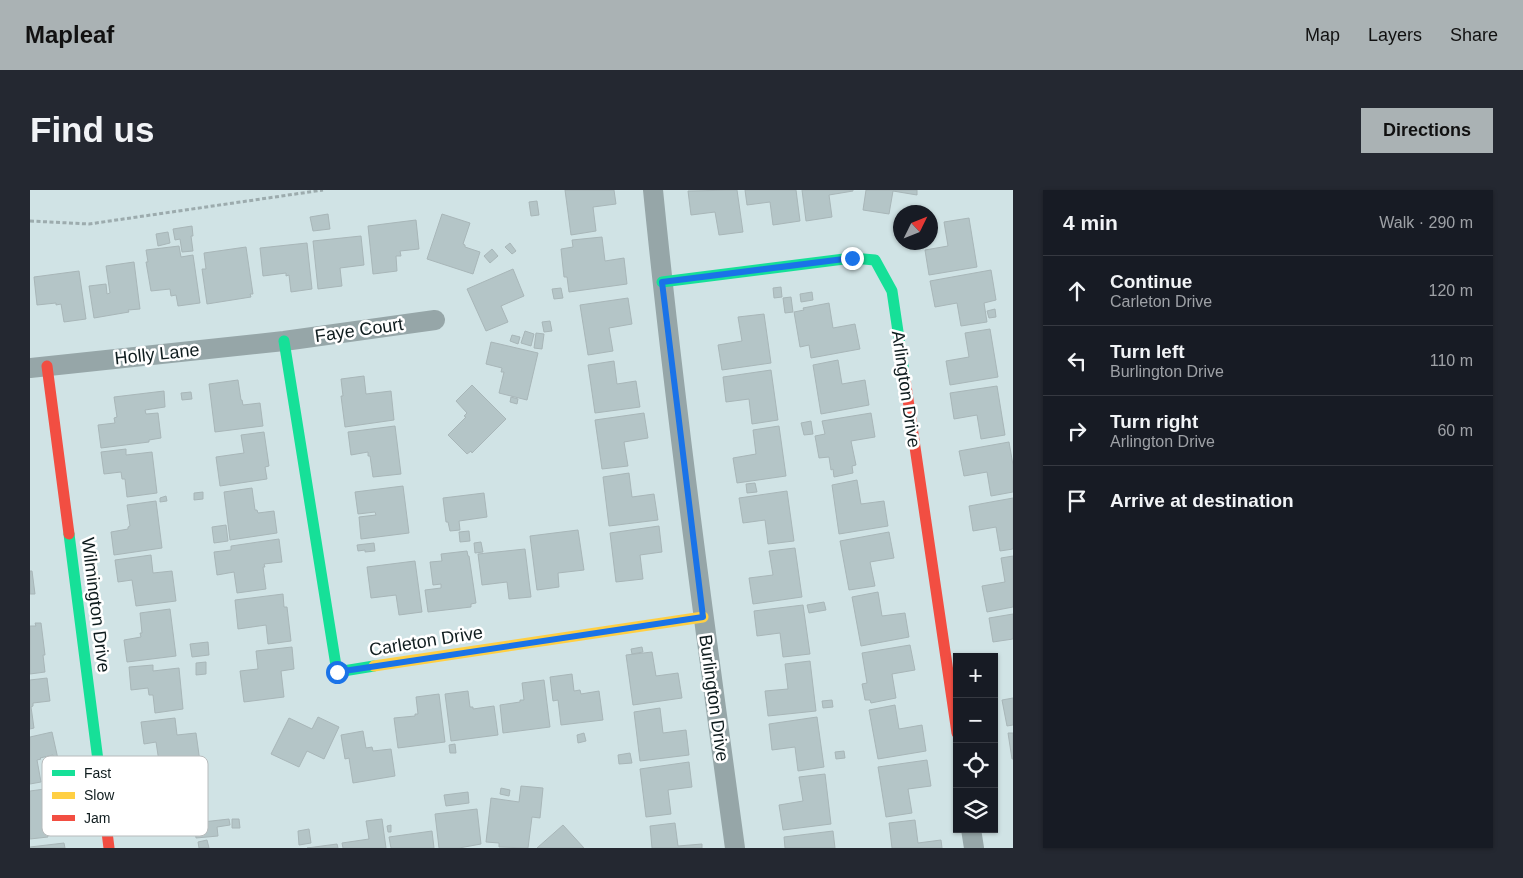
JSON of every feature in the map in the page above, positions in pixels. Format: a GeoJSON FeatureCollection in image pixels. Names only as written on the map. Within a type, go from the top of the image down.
{"type":"FeatureCollection","features":[{"type":"Feature","properties":{"kind":"street","name":"Burlington Drive"},"geometry":{"type":"LineString","coordinates":[[653,190],[662,282],[703,617],[735,848]]}},
{"type":"Feature","properties":{"kind":"street","name":"Arlington Drive"},"geometry":{"type":"LineString","coordinates":[[662,282],[852,258],[875,260],[892,291],[953,706]]}},
{"type":"Feature","properties":{"kind":"street","name":"Faye Court"},"geometry":{"type":"LineString","coordinates":[[284,341],[435,320]]}},
{"type":"Feature","properties":{"kind":"street","name":"Carleton Drive"},"geometry":{"type":"LineString","coordinates":[[284,341],[337,672],[703,617]]}},
{"type":"Feature","properties":{"kind":"street","name":"Holly Lane"},"geometry":{"type":"LineString","coordinates":[[39,367],[284,341]]}},
{"type":"Feature","properties":{"kind":"street","name":"Wilmington Drive"},"geometry":{"type":"LineString","coordinates":[[39,367],[96,756]]}},
{"type":"Feature","properties":{"kind":"street"},"geometry":{"type":"LineString","coordinates":[[972,833],[974,848]]}},
{"type":"Feature","properties":{"kind":"path"},"geometry":{"type":"LineString","coordinates":[[30,221],[89,224],[323,190]]}},
{"type":"Feature","properties":{"kind":"building"},"geometry":{"type":"Polygon","coordinates":[[[565,190],[614,190],[616,204],[593,207],[596,231],[571,235],[565,190]]]}},
{"type":"Feature","properties":{"kind":"building"},"geometry":{"type":"Polygon","coordinates":[[[737,190],[743,232],[719,235],[715,212],[691,215],[688,191],[737,190]]]}},
{"type":"Feature","properties":{"kind":"building"},"geometry":{"type":"Polygon","coordinates":[[[745,190],[796,190],[800,221],[773,225],[770,202],[747,205],[745,190]]]}},
{"type":"Feature","properties":{"kind":"building"},"geometry":{"type":"Polygon","coordinates":[[[802,190],[853,191],[829,195],[832,217],[806,221],[802,190]]]}},
{"type":"Feature","properties":{"kind":"building"},"geometry":{"type":"Polygon","coordinates":[[[866,190],[917,190],[917,195],[893,191],[889,214],[863,210],[866,190]]]}},
{"type":"Feature","properties":{"kind":"building"},"geometry":{"type":"Polygon","coordinates":[[[537,201],[539,215],[531,216],[529,202],[537,201]]]}},
{"type":"Feature","properties":{"kind":"building"},"geometry":{"type":"Polygon","coordinates":[[[328,214],[330,229],[313,231],[310,217],[328,214]]]}},
{"type":"Feature","properties":{"kind":"building"},"geometry":{"type":"Polygon","coordinates":[[[442,214],[470,223],[463,244],[465,247],[480,252],[473,274],[427,259],[442,214]]]}},
{"type":"Feature","properties":{"kind":"building"},"geometry":{"type":"Polygon","coordinates":[[[969,218],[977,267],[929,275],[925,250],[938,250],[938,248],[948,246],[944,222],[969,218]]]}},
{"type":"Feature","properties":{"kind":"building"},"geometry":{"type":"Polygon","coordinates":[[[416,220],[419,249],[400,251],[401,256],[396,256],[397,271],[373,274],[368,226],[416,220]]]}},
{"type":"Feature","properties":{"kind":"building"},"geometry":{"type":"Polygon","coordinates":[[[192,226],[193,251],[182,252],[180,239],[175,240],[173,229],[192,226]]]}},
{"type":"Feature","properties":{"kind":"building"},"geometry":{"type":"Polygon","coordinates":[[[168,232],[170,243],[158,246],[156,234],[168,232]]]}},
{"type":"Feature","properties":{"kind":"building"},"geometry":{"type":"Polygon","coordinates":[[[361,236],[364,265],[340,268],[342,286],[318,289],[313,241],[361,236]]]}},
{"type":"Feature","properties":{"kind":"building"},"geometry":{"type":"Polygon","coordinates":[[[602,237],[605,261],[624,258],[627,284],[569,292],[567,277],[564,277],[561,249],[573,247],[572,240],[602,237]]]}},
{"type":"Feature","properties":{"kind":"building"},"geometry":{"type":"Polygon","coordinates":[[[307,243],[312,289],[291,292],[289,275],[286,276],[286,273],[263,276],[260,248],[307,243]]]}},
{"type":"Feature","properties":{"kind":"building"},"geometry":{"type":"Polygon","coordinates":[[[510,243],[516,251],[512,254],[505,247],[510,243]]]}},
{"type":"Feature","properties":{"kind":"building"},"geometry":{"type":"Polygon","coordinates":[[[179,246],[181,257],[193,255],[200,303],[178,306],[176,295],[171,296],[170,289],[151,291],[146,250],[179,246]]]}},
{"type":"Feature","properties":{"kind":"building"},"geometry":{"type":"Polygon","coordinates":[[[246,247],[253,294],[250,294],[251,297],[207,304],[202,269],[206,269],[204,253],[246,247]]]}},
{"type":"Feature","properties":{"kind":"building"},"geometry":{"type":"Polygon","coordinates":[[[492,249],[498,256],[490,263],[484,256],[492,249]]]}},
{"type":"Feature","properties":{"kind":"building"},"geometry":{"type":"Polygon","coordinates":[[[134,262],[140,309],[94,318],[89,286],[106,284],[107,294],[110,293],[106,266],[134,262]]]}},
{"type":"Feature","properties":{"kind":"building"},"geometry":{"type":"Polygon","coordinates":[[[513,269],[524,296],[501,306],[508,322],[486,331],[467,289],[513,269]]]}},
{"type":"Feature","properties":{"kind":"building"},"geometry":{"type":"Polygon","coordinates":[[[991,270],[996,300],[984,303],[987,322],[961,326],[957,303],[935,307],[930,281],[991,270]]]}},
{"type":"Feature","properties":{"kind":"building"},"geometry":{"type":"Polygon","coordinates":[[[79,271],[86,319],[64,322],[61,304],[37,305],[34,277],[79,271]]]}},
{"type":"Feature","properties":{"kind":"building"},"geometry":{"type":"Polygon","coordinates":[[[781,287],[782,297],[774,298],[773,288],[781,287]]]}},
{"type":"Feature","properties":{"kind":"building"},"geometry":{"type":"Polygon","coordinates":[[[561,288],[563,298],[554,299],[552,289],[561,288]]]}},
{"type":"Feature","properties":{"kind":"building"},"geometry":{"type":"Polygon","coordinates":[[[812,292],[813,300],[801,302],[800,294],[812,292]]]}},
{"type":"Feature","properties":{"kind":"building"},"geometry":{"type":"Polygon","coordinates":[[[791,297],[793,312],[785,313],[783,298],[791,297]]]}},
{"type":"Feature","properties":{"kind":"building"},"geometry":{"type":"Polygon","coordinates":[[[628,298],[632,324],[609,328],[613,351],[588,355],[580,305],[628,298]]]}},
{"type":"Feature","properties":{"kind":"building"},"geometry":{"type":"Polygon","coordinates":[[[829,303],[833,328],[855,324],[860,349],[811,358],[809,345],[800,347],[794,312],[804,310],[803,308],[829,303]]]}},
{"type":"Feature","properties":{"kind":"building"},"geometry":{"type":"Polygon","coordinates":[[[995,309],[996,317],[989,318],[987,311],[995,309]]]}},
{"type":"Feature","properties":{"kind":"building"},"geometry":{"type":"Polygon","coordinates":[[[764,314],[771,363],[722,370],[718,345],[742,341],[738,317],[764,314]]]}},
{"type":"Feature","properties":{"kind":"building"},"geometry":{"type":"Polygon","coordinates":[[[550,321],[552,331],[544,332],[542,322],[550,321]]]}},
{"type":"Feature","properties":{"kind":"building"},"geometry":{"type":"Polygon","coordinates":[[[990,329],[998,377],[950,385],[946,361],[969,357],[965,333],[990,329]]]}},
{"type":"Feature","properties":{"kind":"building"},"geometry":{"type":"Polygon","coordinates":[[[525,331],[534,334],[531,346],[521,343],[525,331]]]}},
{"type":"Feature","properties":{"kind":"building"},"geometry":{"type":"Polygon","coordinates":[[[536,333],[544,334],[542,349],[534,348],[536,333]]]}},
{"type":"Feature","properties":{"kind":"building"},"geometry":{"type":"Polygon","coordinates":[[[512,335],[520,337],[518,344],[510,341],[512,335]]]}},
{"type":"Feature","properties":{"kind":"building"},"geometry":{"type":"Polygon","coordinates":[[[491,342],[538,353],[527,400],[499,393],[504,372],[501,372],[502,368],[486,364],[491,342]]]}},
{"type":"Feature","properties":{"kind":"building"},"geometry":{"type":"Polygon","coordinates":[[[838,360],[842,384],[865,380],[869,405],[821,414],[813,365],[838,360]]]}},
{"type":"Feature","properties":{"kind":"building"},"geometry":{"type":"Polygon","coordinates":[[[614,361],[617,384],[636,381],[640,407],[595,413],[588,365],[614,361]]]}},
{"type":"Feature","properties":{"kind":"building"},"geometry":{"type":"Polygon","coordinates":[[[771,370],[778,420],[752,424],[749,399],[726,402],[723,377],[771,370]]]}},
{"type":"Feature","properties":{"kind":"building"},"geometry":{"type":"Polygon","coordinates":[[[364,376],[366,394],[391,391],[394,420],[345,427],[341,379],[364,376]]]}},
{"type":"Feature","properties":{"kind":"building"},"geometry":{"type":"Polygon","coordinates":[[[238,380],[243,405],[260,403],[263,426],[215,432],[209,384],[238,380]]]}},
{"type":"Feature","properties":{"kind":"building"},"geometry":{"type":"Polygon","coordinates":[[[472,385],[506,419],[472,453],[471,451],[467,454],[448,435],[466,417],[464,416],[467,413],[456,401],[472,385]]]}},
{"type":"Feature","properties":{"kind":"building"},"geometry":{"type":"Polygon","coordinates":[[[997,386],[1005,435],[981,439],[977,415],[954,419],[950,393],[997,386]]]}},
{"type":"Feature","properties":{"kind":"building"},"geometry":{"type":"Polygon","coordinates":[[[164,391],[165,407],[145,410],[146,414],[158,413],[161,438],[149,440],[149,442],[101,448],[98,425],[115,423],[114,418],[117,417],[114,397],[164,391]]]}},
{"type":"Feature","properties":{"kind":"building"},"geometry":{"type":"Polygon","coordinates":[[[191,392],[192,399],[182,400],[181,393],[191,392]]]}},
{"type":"Feature","properties":{"kind":"building"},"geometry":{"type":"Polygon","coordinates":[[[511,397],[518,399],[517,404],[510,402],[511,397]]]}},
{"type":"Feature","properties":{"kind":"building"},"geometry":{"type":"Polygon","coordinates":[[[644,413],[648,438],[624,442],[628,466],[602,469],[595,420],[644,413]]]}},
{"type":"Feature","properties":{"kind":"building"},"geometry":{"type":"Polygon","coordinates":[[[871,413],[875,437],[851,441],[856,465],[852,466],[853,473],[834,477],[829,457],[819,458],[815,436],[825,434],[822,421],[871,413]]]}},
{"type":"Feature","properties":{"kind":"building"},"geometry":{"type":"Polygon","coordinates":[[[811,421],[813,434],[804,435],[801,423],[811,421]]]}},
{"type":"Feature","properties":{"kind":"building"},"geometry":{"type":"Polygon","coordinates":[[[395,426],[401,474],[373,477],[368,452],[351,455],[348,432],[395,426]]]}},
{"type":"Feature","properties":{"kind":"building"},"geometry":{"type":"Polygon","coordinates":[[[779,426],[786,476],[737,483],[733,458],[756,454],[753,430],[779,426]]]}},
{"type":"Feature","properties":{"kind":"building"},"geometry":{"type":"Polygon","coordinates":[[[264,432],[269,466],[265,467],[267,479],[220,486],[216,457],[244,453],[241,435],[264,432]]]}},
{"type":"Feature","properties":{"kind":"building"},"geometry":{"type":"Polygon","coordinates":[[[1009,442],[1013,465],[1013,492],[991,496],[987,472],[964,476],[959,451],[1009,442]]]}},
{"type":"Feature","properties":{"kind":"building"},"geometry":{"type":"Polygon","coordinates":[[[126,449],[126,455],[152,452],[157,493],[127,497],[125,479],[122,479],[121,472],[104,474],[101,452],[126,449]]]}},
{"type":"Feature","properties":{"kind":"building"},"geometry":{"type":"Polygon","coordinates":[[[629,473],[632,497],[654,494],[658,520],[609,526],[603,477],[629,473]]]}},
{"type":"Feature","properties":{"kind":"building"},"geometry":{"type":"Polygon","coordinates":[[[857,480],[861,504],[884,501],[888,526],[839,534],[832,485],[857,480]]]}},
{"type":"Feature","properties":{"kind":"building"},"geometry":{"type":"Polygon","coordinates":[[[755,483],[757,492],[747,493],[746,484],[755,483]]]}},
{"type":"Feature","properties":{"kind":"building"},"geometry":{"type":"Polygon","coordinates":[[[403,486],[409,533],[361,539],[359,517],[376,515],[375,512],[358,514],[355,492],[403,486]]]}},
{"type":"Feature","properties":{"kind":"building"},"geometry":{"type":"Polygon","coordinates":[[[252,488],[255,510],[258,513],[274,511],[277,533],[230,540],[224,492],[252,488]]]}},
{"type":"Feature","properties":{"kind":"building"},"geometry":{"type":"Polygon","coordinates":[[[787,491],[794,541],[768,544],[765,520],[743,523],[739,498],[787,491]]]}},
{"type":"Feature","properties":{"kind":"building"},"geometry":{"type":"Polygon","coordinates":[[[203,492],[203,499],[194,500],[194,493],[203,492]]]}},
{"type":"Feature","properties":{"kind":"building"},"geometry":{"type":"Polygon","coordinates":[[[484,493],[487,517],[459,521],[460,530],[450,531],[448,522],[446,522],[443,498],[484,493]]]}},
{"type":"Feature","properties":{"kind":"building"},"geometry":{"type":"Polygon","coordinates":[[[166,496],[167,501],[160,502],[160,498],[166,496]]]}},
{"type":"Feature","properties":{"kind":"building"},"geometry":{"type":"Polygon","coordinates":[[[1013,498],[1013,549],[1000,551],[996,527],[973,531],[969,506],[1013,498]]]}},
{"type":"Feature","properties":{"kind":"building"},"geometry":{"type":"Polygon","coordinates":[[[156,501],[162,548],[114,555],[111,532],[128,529],[130,526],[127,505],[156,501]]]}},
{"type":"Feature","properties":{"kind":"building"},"geometry":{"type":"Polygon","coordinates":[[[226,525],[228,541],[214,543],[212,527],[226,525]]]}},
{"type":"Feature","properties":{"kind":"building"},"geometry":{"type":"Polygon","coordinates":[[[659,526],[662,552],[640,555],[643,579],[616,582],[610,533],[659,526]]]}},
{"type":"Feature","properties":{"kind":"building"},"geometry":{"type":"Polygon","coordinates":[[[578,530],[584,570],[558,573],[559,587],[537,590],[530,536],[578,530]]]}},
{"type":"Feature","properties":{"kind":"building"},"geometry":{"type":"Polygon","coordinates":[[[469,531],[470,541],[460,542],[459,532],[469,531]]]}},
{"type":"Feature","properties":{"kind":"building"},"geometry":{"type":"Polygon","coordinates":[[[889,532],[894,558],[870,562],[875,586],[849,590],[840,541],[889,532]]]}},
{"type":"Feature","properties":{"kind":"building"},"geometry":{"type":"Polygon","coordinates":[[[279,539],[282,562],[264,564],[266,589],[237,593],[234,572],[217,575],[214,552],[231,550],[231,546],[279,539]]]}},
{"type":"Feature","properties":{"kind":"building"},"geometry":{"type":"Polygon","coordinates":[[[481,542],[483,552],[475,553],[474,543],[481,542]]]}},
{"type":"Feature","properties":{"kind":"building"},"geometry":{"type":"Polygon","coordinates":[[[374,543],[375,551],[358,551],[357,545],[374,543]]]}},
{"type":"Feature","properties":{"kind":"building"},"geometry":{"type":"Polygon","coordinates":[[[795,548],[802,597],[753,604],[749,578],[773,575],[769,551],[795,548]]]}},
{"type":"Feature","properties":{"kind":"building"},"geometry":{"type":"Polygon","coordinates":[[[525,549],[531,597],[509,599],[507,582],[482,585],[478,554],[525,549]]]}},
{"type":"Feature","properties":{"kind":"building"},"geometry":{"type":"Polygon","coordinates":[[[467,551],[476,603],[471,604],[471,607],[428,612],[425,590],[441,588],[441,584],[433,585],[430,562],[442,561],[441,554],[467,551]]]}},
{"type":"Feature","properties":{"kind":"building"},"geometry":{"type":"Polygon","coordinates":[[[151,555],[153,573],[172,571],[176,601],[136,606],[132,580],[118,582],[115,560],[151,555]]]}},
{"type":"Feature","properties":{"kind":"building"},"geometry":{"type":"Polygon","coordinates":[[[1013,556],[1013,607],[987,612],[982,586],[1005,582],[1001,558],[1013,556]]]}},
{"type":"Feature","properties":{"kind":"building"},"geometry":{"type":"Polygon","coordinates":[[[415,561],[422,612],[399,615],[396,595],[371,598],[367,567],[415,561]]]}},
{"type":"Feature","properties":{"kind":"building"},"geometry":{"type":"Polygon","coordinates":[[[30,571],[32,571],[35,594],[30,594],[30,571]]]}},
{"type":"Feature","properties":{"kind":"building"},"geometry":{"type":"Polygon","coordinates":[[[878,592],[882,616],[905,613],[909,637],[861,646],[852,597],[878,592]]]}},
{"type":"Feature","properties":{"kind":"building"},"geometry":{"type":"Polygon","coordinates":[[[283,594],[284,607],[287,607],[291,641],[268,644],[266,625],[238,629],[235,600],[283,594]]]}},
{"type":"Feature","properties":{"kind":"building"},"geometry":{"type":"Polygon","coordinates":[[[824,602],[826,610],[809,613],[807,605],[824,602]]]}},
{"type":"Feature","properties":{"kind":"building"},"geometry":{"type":"Polygon","coordinates":[[[803,605],[810,654],[783,657],[780,633],[757,636],[754,611],[803,605]]]}},
{"type":"Feature","properties":{"kind":"building"},"geometry":{"type":"Polygon","coordinates":[[[170,609],[176,656],[127,662],[124,640],[141,637],[140,613],[170,609]]]}},
{"type":"Feature","properties":{"kind":"building"},"geometry":{"type":"Polygon","coordinates":[[[1013,614],[1013,639],[993,642],[989,618],[1013,614]]]}},
{"type":"Feature","properties":{"kind":"building"},"geometry":{"type":"Polygon","coordinates":[[[35,623],[41,623],[45,672],[30,674],[30,626],[36,626],[35,623]]]}},
{"type":"Feature","properties":{"kind":"building"},"geometry":{"type":"Polygon","coordinates":[[[208,642],[209,655],[192,657],[190,644],[208,642]]]}},
{"type":"Feature","properties":{"kind":"building"},"geometry":{"type":"Polygon","coordinates":[[[910,645],[915,670],[892,674],[896,698],[871,703],[870,700],[865,700],[862,684],[867,683],[862,653],[910,645]]]}},
{"type":"Feature","properties":{"kind":"building"},"geometry":{"type":"Polygon","coordinates":[[[292,647],[294,669],[281,671],[284,697],[244,702],[240,671],[258,669],[256,651],[292,647]]]}},
{"type":"Feature","properties":{"kind":"building"},"geometry":{"type":"Polygon","coordinates":[[[642,647],[643,652],[632,654],[631,649],[642,647]]]}},
{"type":"Feature","properties":{"kind":"building"},"geometry":{"type":"Polygon","coordinates":[[[652,652],[656,676],[678,673],[682,698],[633,705],[626,655],[652,652]]]}},
{"type":"Feature","properties":{"kind":"building"},"geometry":{"type":"Polygon","coordinates":[[[810,661],[816,711],[768,716],[765,691],[788,689],[785,664],[810,661]]]}},
{"type":"Feature","properties":{"kind":"building"},"geometry":{"type":"Polygon","coordinates":[[[206,662],[206,674],[196,675],[196,663],[206,662]]]}},
{"type":"Feature","properties":{"kind":"building"},"geometry":{"type":"Polygon","coordinates":[[[153,665],[153,671],[179,668],[183,709],[155,713],[153,695],[149,695],[148,688],[131,690],[129,667],[153,665]]]}},
{"type":"Feature","properties":{"kind":"building"},"geometry":{"type":"Polygon","coordinates":[[[572,674],[574,691],[580,690],[581,694],[599,691],[603,720],[561,725],[558,700],[553,701],[550,677],[572,674]]]}},
{"type":"Feature","properties":{"kind":"building"},"geometry":{"type":"Polygon","coordinates":[[[47,678],[50,701],[33,703],[31,707],[34,728],[30,729],[30,680],[47,678]]]}},
{"type":"Feature","properties":{"kind":"building"},"geometry":{"type":"Polygon","coordinates":[[[544,680],[550,727],[503,733],[500,705],[524,700],[522,683],[544,680]]]}},
{"type":"Feature","properties":{"kind":"building"},"geometry":{"type":"Polygon","coordinates":[[[468,691],[470,707],[473,707],[473,709],[494,706],[498,735],[451,741],[445,694],[468,691]]]}},
{"type":"Feature","properties":{"kind":"building"},"geometry":{"type":"Polygon","coordinates":[[[439,694],[445,742],[398,748],[394,718],[418,714],[416,697],[439,694]]]}},
{"type":"Feature","properties":{"kind":"building"},"geometry":{"type":"Polygon","coordinates":[[[1013,698],[1013,725],[1007,726],[1002,700],[1013,698]]]}},
{"type":"Feature","properties":{"kind":"building"},"geometry":{"type":"Polygon","coordinates":[[[832,700],[833,707],[823,708],[822,701],[832,700]]]}},
{"type":"Feature","properties":{"kind":"building"},"geometry":{"type":"Polygon","coordinates":[[[895,705],[899,729],[922,725],[926,751],[878,759],[869,710],[895,705]]]}},
{"type":"Feature","properties":{"kind":"building"},"geometry":{"type":"Polygon","coordinates":[[[660,708],[663,733],[686,730],[689,755],[640,761],[634,712],[660,708]]]}},
{"type":"Feature","properties":{"kind":"building"},"geometry":{"type":"Polygon","coordinates":[[[318,717],[339,727],[324,759],[307,751],[299,767],[271,754],[289,718],[312,729],[318,717]]]}},
{"type":"Feature","properties":{"kind":"building"},"geometry":{"type":"Polygon","coordinates":[[[817,717],[824,767],[798,771],[795,747],[772,750],[769,724],[817,717]]]}},
{"type":"Feature","properties":{"kind":"building"},"geometry":{"type":"Polygon","coordinates":[[[175,718],[177,735],[196,733],[199,756],[158,756],[156,742],[144,744],[141,722],[175,718]]]}},
{"type":"Feature","properties":{"kind":"building"},"geometry":{"type":"Polygon","coordinates":[[[363,731],[366,748],[372,747],[373,751],[391,749],[395,776],[353,783],[349,758],[345,759],[341,735],[363,731]]]}},
{"type":"Feature","properties":{"kind":"building"},"geometry":{"type":"Polygon","coordinates":[[[52,732],[57,756],[42,756],[41,759],[37,760],[41,782],[30,784],[30,737],[52,732]]]}},
{"type":"Feature","properties":{"kind":"building"},"geometry":{"type":"Polygon","coordinates":[[[584,733],[586,741],[578,743],[577,735],[584,733]]]}},
{"type":"Feature","properties":{"kind":"building"},"geometry":{"type":"Polygon","coordinates":[[[1008,733],[1013,733],[1013,759],[1012,759],[1008,733]]]}},
{"type":"Feature","properties":{"kind":"building"},"geometry":{"type":"Polygon","coordinates":[[[455,744],[456,753],[450,753],[449,745],[455,744]]]}},
{"type":"Feature","properties":{"kind":"building"},"geometry":{"type":"Polygon","coordinates":[[[844,751],[845,758],[836,759],[835,752],[844,751]]]}},
{"type":"Feature","properties":{"kind":"building"},"geometry":{"type":"Polygon","coordinates":[[[630,753],[632,763],[619,764],[618,755],[630,753]]]}},
{"type":"Feature","properties":{"kind":"building"},"geometry":{"type":"Polygon","coordinates":[[[927,760],[931,786],[908,789],[912,813],[886,817],[878,767],[927,760]]]}},
{"type":"Feature","properties":{"kind":"building"},"geometry":{"type":"Polygon","coordinates":[[[689,762],[692,787],[668,790],[671,814],[646,817],[640,769],[689,762]]]}},
{"type":"Feature","properties":{"kind":"building"},"geometry":{"type":"Polygon","coordinates":[[[825,774],[831,824],[783,830],[779,805],[803,801],[799,777],[825,774]]]}},
{"type":"Feature","properties":{"kind":"building"},"geometry":{"type":"Polygon","coordinates":[[[521,786],[543,788],[540,818],[532,817],[528,848],[499,847],[499,843],[486,842],[491,798],[519,802],[521,786]]]}},
{"type":"Feature","properties":{"kind":"building"},"geometry":{"type":"Polygon","coordinates":[[[501,788],[510,790],[509,796],[500,794],[501,788]]]}},
{"type":"Feature","properties":{"kind":"building"},"geometry":{"type":"Polygon","coordinates":[[[42,789],[42,836],[48,837],[30,839],[30,791],[42,789]]]}},
{"type":"Feature","properties":{"kind":"building"},"geometry":{"type":"Polygon","coordinates":[[[468,792],[469,803],[446,806],[444,795],[468,792]]]}},
{"type":"Feature","properties":{"kind":"building"},"geometry":{"type":"Polygon","coordinates":[[[477,809],[481,844],[459,848],[439,848],[435,814],[477,809]]]}},
{"type":"Feature","properties":{"kind":"building"},"geometry":{"type":"Polygon","coordinates":[[[229,819],[230,825],[217,827],[218,836],[196,838],[196,836],[208,836],[208,821],[229,819]]]}},
{"type":"Feature","properties":{"kind":"building"},"geometry":{"type":"Polygon","coordinates":[[[232,819],[239,819],[240,828],[232,828],[232,819]]]}},
{"type":"Feature","properties":{"kind":"building"},"geometry":{"type":"Polygon","coordinates":[[[382,819],[386,848],[343,848],[342,843],[369,839],[366,821],[382,819]]]}},
{"type":"Feature","properties":{"kind":"building"},"geometry":{"type":"Polygon","coordinates":[[[915,820],[918,843],[941,840],[942,848],[892,848],[889,823],[915,820]]]}},
{"type":"Feature","properties":{"kind":"building"},"geometry":{"type":"Polygon","coordinates":[[[675,823],[678,846],[702,844],[702,848],[652,848],[650,826],[675,823]]]}},
{"type":"Feature","properties":{"kind":"building"},"geometry":{"type":"Polygon","coordinates":[[[391,825],[391,832],[388,832],[387,826],[391,825]]]}},
{"type":"Feature","properties":{"kind":"building"},"geometry":{"type":"Polygon","coordinates":[[[563,825],[584,848],[537,848],[563,825]]]}},
{"type":"Feature","properties":{"kind":"building"},"geometry":{"type":"Polygon","coordinates":[[[309,829],[311,843],[299,845],[298,831],[309,829]]]}},
{"type":"Feature","properties":{"kind":"building"},"geometry":{"type":"Polygon","coordinates":[[[432,831],[434,848],[391,848],[389,837],[432,831]]]}},
{"type":"Feature","properties":{"kind":"building"},"geometry":{"type":"Polygon","coordinates":[[[833,831],[835,848],[785,848],[784,837],[833,831]]]}},
{"type":"Feature","properties":{"kind":"building"},"geometry":{"type":"Polygon","coordinates":[[[207,840],[209,848],[199,848],[198,842],[207,840]]]}},
{"type":"Feature","properties":{"kind":"building"},"geometry":{"type":"Polygon","coordinates":[[[64,843],[65,848],[30,848],[30,847],[64,843]]]}},
{"type":"Feature","properties":{"kind":"building"},"geometry":{"type":"Polygon","coordinates":[[[337,844],[338,848],[307,848],[337,844]]]}},
{"type":"Feature","properties":{"kind":"traffic: fast"},"geometry":{"type":"LineString","coordinates":[[662,282],[852,258],[875,260],[892,291],[905,379]]}},
{"type":"Feature","properties":{"kind":"traffic: fast"},"geometry":{"type":"LineString","coordinates":[[284,341],[337,672],[374,666]]}},
{"type":"Feature","properties":{"kind":"traffic: fast"},"geometry":{"type":"LineString","coordinates":[[69,534],[97,756]]}},
{"type":"Feature","properties":{"kind":"traffic: slow"},"geometry":{"type":"LineString","coordinates":[[374,666],[703,617]]}},
{"type":"Feature","properties":{"kind":"traffic: jam"},"geometry":{"type":"LineString","coordinates":[[47,366],[69,534]]}},
{"type":"Feature","properties":{"kind":"traffic: jam"},"geometry":{"type":"LineString","coordinates":[[905,379],[953,706]]}},
{"type":"Feature","properties":{"kind":"traffic: jam"},"geometry":{"type":"LineString","coordinates":[[108,836],[109,848]]}},
{"type":"Feature","properties":{"kind":"route"},"geometry":{"type":"LineString","coordinates":[[337,672],[703,617],[662,282],[852,258]]}}]}
